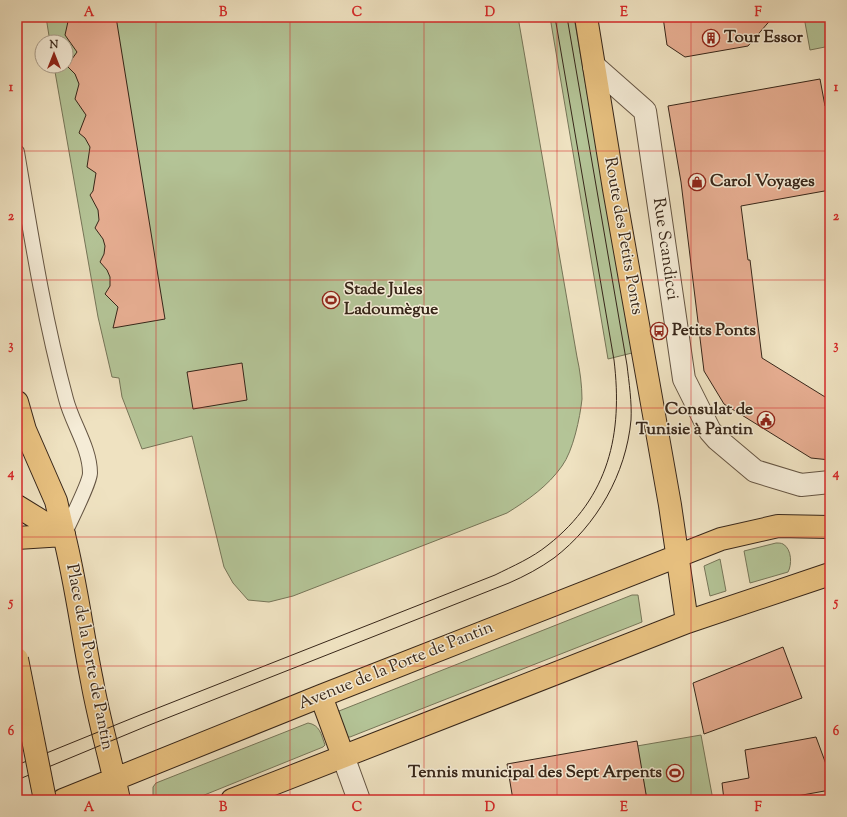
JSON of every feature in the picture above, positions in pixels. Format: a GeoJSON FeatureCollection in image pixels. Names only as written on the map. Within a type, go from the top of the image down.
{"type":"FeatureCollection","features":[{"type":"Feature","properties":{"kind":"main road","name":"Route des Petits Ponts"},"geometry":{"type":"LineString","coordinates":[[586,17],[614,189],[670,505],[687,622]]}},
{"type":"Feature","properties":{"kind":"main road","name":"Place de la Porte de Pantin"},"geometry":{"type":"LineString","coordinates":[[17,402],[25,430],[56,501],[72,566],[92,682],[119,800]]}},
{"type":"Feature","properties":{"kind":"main road"},"geometry":{"type":"LineString","coordinates":[[17,506],[64,535]]}},
{"type":"Feature","properties":{"kind":"main road","name":"Avenue de la Porte de Pantin"},"geometry":{"type":"LineString","coordinates":[[115,778],[677,555],[732,535],[778,526],[830,528]]}},
{"type":"Feature","properties":{"kind":"main road"},"geometry":{"type":"LineString","coordinates":[[17,538],[64,535]]}},
{"type":"Feature","properties":{"kind":"main road"},"geometry":{"type":"LineString","coordinates":[[232,800],[687,622],[734,605],[811,582],[830,574]]}},
{"type":"Feature","properties":{"kind":"main road"},"geometry":{"type":"LineString","coordinates":[[17,659],[45,800]]}},
{"type":"Feature","properties":{"kind":"main road"},"geometry":{"type":"LineString","coordinates":[[321,696],[343,756]]}},
{"type":"Feature","properties":{"kind":"main road"},"geometry":{"type":"LineString","coordinates":[[63,800],[115,778]]}},
{"type":"Feature","properties":{"kind":"street","name":"Rue Scandicci"},"geometry":{"type":"LineString","coordinates":[[594,66],[645,111],[684,379],[710,432],[755,471],[800,486],[830,482]]}},
{"type":"Feature","properties":{"kind":"street"},"geometry":{"type":"LineString","coordinates":[[343,756],[359,800]]}},
{"type":"Feature","properties":{"kind":"lane"},"geometry":{"type":"LineString","coordinates":[[17,152],[44,306],[66,400],[77,431],[86,450],[90,474],[64,535]]}},
{"type":"Feature","properties":{"kind":"green space","name":"Stade Jules Ladoumègue"},"geometry":{"type":"Polygon","coordinates":[[[46,17],[518,17],[582,389],[578,425],[573,443],[566,460],[550,480],[530,498],[507,513],[293,596],[269,602],[248,600],[233,583],[224,567],[192,436],[142,449],[122,397],[119,378],[112,377],[98,317],[55,74],[74,74],[74,34],[49,34],[46,17]]]}},
{"type":"Feature","properties":{"kind":"green space"},"geometry":{"type":"Polygon","coordinates":[[[550,17],[574,17],[632,353],[608,359],[550,17]]]}},
{"type":"Feature","properties":{"kind":"green space"},"geometry":{"type":"Polygon","coordinates":[[[804,17],[830,17],[830,46],[810,50],[804,17]]]}},
{"type":"Feature","properties":{"kind":"green space"},"geometry":{"type":"Polygon","coordinates":[[[776,543],[786,546],[790,553],[791,561],[788,572],[750,583],[744,551],[776,543]]]}},
{"type":"Feature","properties":{"kind":"green space"},"geometry":{"type":"Polygon","coordinates":[[[720,559],[726,591],[710,596],[704,566],[720,559]]]}},
{"type":"Feature","properties":{"kind":"green space"},"geometry":{"type":"Polygon","coordinates":[[[632,595],[638,595],[642,622],[347,737],[338,714],[339,711],[632,595]]]}},
{"type":"Feature","properties":{"kind":"green space"},"geometry":{"type":"Polygon","coordinates":[[[308,723],[318,728],[320,731],[325,745],[323,747],[192,800],[153,800],[153,787],[156,783],[308,723]]]}},
{"type":"Feature","properties":{"kind":"green space","name":"Tennis municipal des Sept Arpents"},"geometry":{"type":"Polygon","coordinates":[[[701,735],[713,800],[647,800],[637,746],[701,735]]]}},
{"type":"Feature","properties":{"kind":"building"},"geometry":{"type":"Polygon","coordinates":[[[69,17],[116,17],[165,319],[113,328],[118,307],[105,294],[110,286],[110,277],[107,270],[100,262],[104,254],[105,246],[103,239],[95,228],[99,220],[98,210],[90,195],[93,191],[96,173],[87,167],[90,147],[85,138],[79,133],[86,115],[75,99],[79,84],[74,73],[74,56],[77,52],[74,48],[74,34],[65,34],[69,17]]]}},
{"type":"Feature","properties":{"kind":"building","name":"Tour Essor"},"geometry":{"type":"Polygon","coordinates":[[[663,17],[773,17],[748,46],[685,57],[667,45],[663,17]]]}},
{"type":"Feature","properties":{"kind":"building"},"geometry":{"type":"Polygon","coordinates":[[[820,79],[825,106],[830,105],[830,190],[741,206],[748,260],[750,260],[762,358],[830,400],[830,460],[811,458],[724,404],[704,371],[681,182],[668,106],[820,79]]]}},
{"type":"Feature","properties":{"kind":"building"},"geometry":{"type":"Polygon","coordinates":[[[242,363],[247,400],[193,409],[187,372],[242,363]]]}},
{"type":"Feature","properties":{"kind":"building"},"geometry":{"type":"Polygon","coordinates":[[[783,647],[802,698],[704,734],[693,683],[783,647]]]}},
{"type":"Feature","properties":{"kind":"building"},"geometry":{"type":"Polygon","coordinates":[[[816,737],[830,775],[830,790],[775,800],[724,800],[722,783],[749,778],[745,750],[816,737]]]}},
{"type":"Feature","properties":{"kind":"building"},"geometry":{"type":"Polygon","coordinates":[[[637,741],[647,800],[513,800],[507,764],[637,741]]]}},
{"type":"Feature","properties":{"kind":"tram line"},"geometry":{"type":"LineString","coordinates":[[17,765],[495,575],[542,550],[569,526],[585,506],[598,485],[607,462],[613,438],[616,413],[616,387],[614,360],[555,17]]}},
{"type":"Feature","properties":{"kind":"tram line"},"geometry":{"type":"LineString","coordinates":[[17,780],[147,726],[527,575],[554,558],[569,545],[596,514],[607,497],[623,460],[631,420],[631,399],[627,365],[567,17]]}},
{"type":"Feature","properties":{"kind":"place","name":"Tour Essor"},"geometry":{"type":"Point","coordinates":[711,38]}},
{"type":"Feature","properties":{"kind":"place","name":"Carol Voyages"},"geometry":{"type":"Point","coordinates":[697,182]}},
{"type":"Feature","properties":{"kind":"place","name":"Stade Jules Ladoumègue"},"geometry":{"type":"Point","coordinates":[331,300]}},
{"type":"Feature","properties":{"kind":"place","name":"Petits Ponts"},"geometry":{"type":"Point","coordinates":[659,331]}},
{"type":"Feature","properties":{"kind":"place","name":"Consulat de Tunisie à Pantin"},"geometry":{"type":"Point","coordinates":[766,420]}},
{"type":"Feature","properties":{"kind":"place","name":"Tennis municipal des Sept Arpents"},"geometry":{"type":"Point","coordinates":[675,773]}}]}
